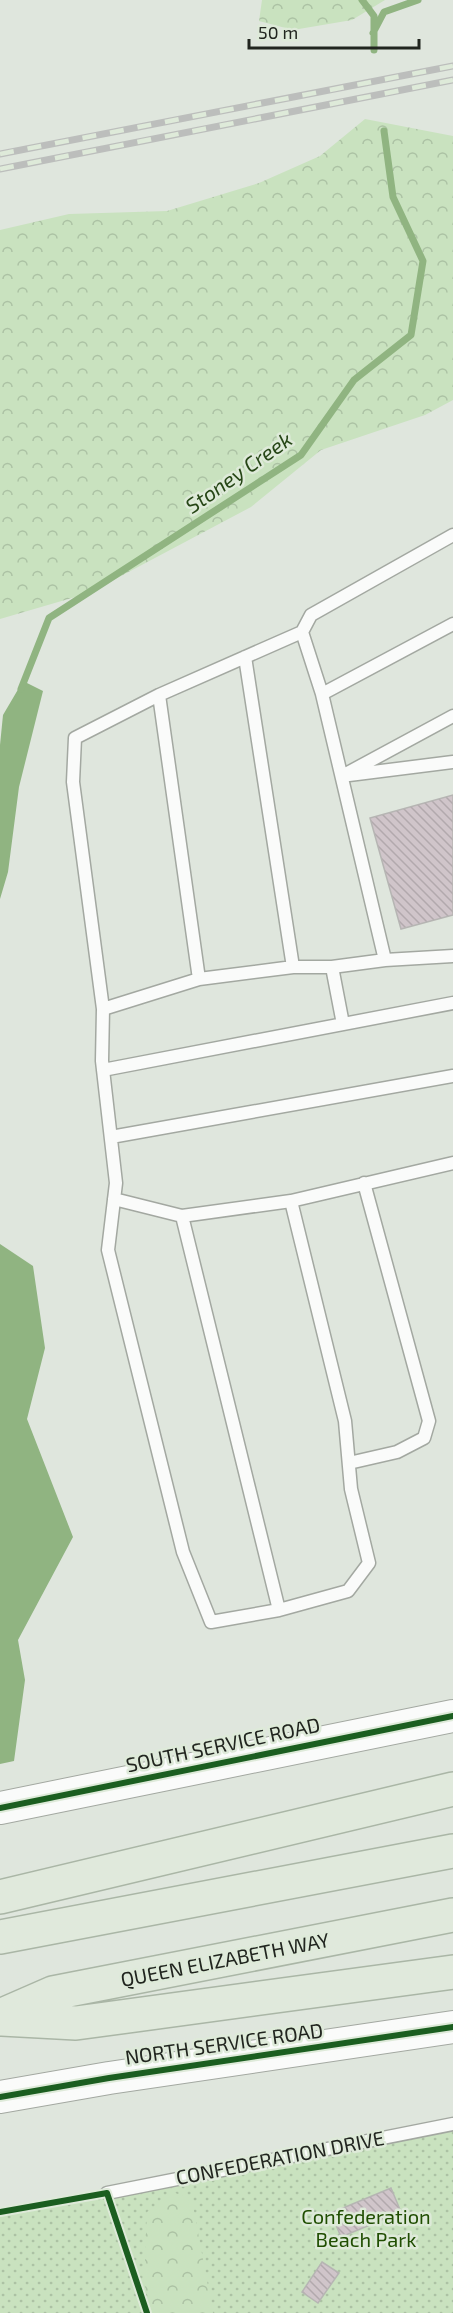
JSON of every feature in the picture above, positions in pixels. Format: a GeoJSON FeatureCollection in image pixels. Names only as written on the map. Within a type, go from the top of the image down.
{"type":"FeatureCollection","features":[{"type":"Feature","properties":{"kind":"highway"},"geometry":{"type":"LineString","coordinates":[[0,1897],[453,1790]]}},
{"type":"Feature","properties":{"kind":"highway"},"geometry":{"type":"LineString","coordinates":[[0,1937],[453,1851]]}},
{"type":"Feature","properties":{"kind":"highway","name":"QUEEN ELIZABETH WAY"},"geometry":{"type":"LineString","coordinates":[[0,2017],[52,1993],[453,1915]]}},
{"type":"Feature","properties":{"kind":"highway"},"geometry":{"type":"LineString","coordinates":[[0,2017],[76,2023],[453,1972]]}},
{"type":"Feature","properties":{"kind":"street","name":"SOUTH SERVICE ROAD"},"geometry":{"type":"LineString","coordinates":[[0,1808],[453,1716]]}},
{"type":"Feature","properties":{"kind":"street","name":"NORTH SERVICE ROAD"},"geometry":{"type":"LineString","coordinates":[[0,2097],[109,2078],[453,2027]]}},
{"type":"Feature","properties":{"kind":"lane"},"geometry":{"type":"LineString","coordinates":[[291,1201],[345,1421],[351,1489],[369,1563],[348,1591],[279,1610],[211,1622],[183,1552],[108,1250],[116,1183],[103,1070],[103,1009],[73,782],[75,738],[159,695],[302,632],[311,615],[453,535]]}},
{"type":"Feature","properties":{"kind":"lane"},"geometry":{"type":"LineString","coordinates":[[322,694],[453,624]]}},
{"type":"Feature","properties":{"kind":"lane"},"geometry":{"type":"LineString","coordinates":[[302,632],[322,694],[385,960]]}},
{"type":"Feature","properties":{"kind":"lane"},"geometry":{"type":"LineString","coordinates":[[245,657],[293,967]]}},
{"type":"Feature","properties":{"kind":"lane"},"geometry":{"type":"LineString","coordinates":[[159,695],[199,979]]}},
{"type":"Feature","properties":{"kind":"lane"},"geometry":{"type":"LineString","coordinates":[[342,776],[453,716]]}},
{"type":"Feature","properties":{"kind":"lane"},"geometry":{"type":"LineString","coordinates":[[342,776],[453,762]]}},
{"type":"Feature","properties":{"kind":"lane"},"geometry":{"type":"LineString","coordinates":[[103,1009],[199,979],[293,967],[332,967],[385,960],[453,956]]}},
{"type":"Feature","properties":{"kind":"lane"},"geometry":{"type":"LineString","coordinates":[[332,967],[343,1024]]}},
{"type":"Feature","properties":{"kind":"lane"},"geometry":{"type":"LineString","coordinates":[[103,1070],[453,1003]]}},
{"type":"Feature","properties":{"kind":"lane"},"geometry":{"type":"LineString","coordinates":[[111,1137],[453,1076]]}},
{"type":"Feature","properties":{"kind":"lane"},"geometry":{"type":"LineString","coordinates":[[114,1199],[182,1215],[291,1201],[453,1162]]}},
{"type":"Feature","properties":{"kind":"lane"},"geometry":{"type":"LineString","coordinates":[[349,1463],[397,1452],[424,1438],[429,1421],[364,1183]]}},
{"type":"Feature","properties":{"kind":"lane"},"geometry":{"type":"LineString","coordinates":[[182,1215],[279,1610]]}},
{"type":"Feature","properties":{"kind":"lane","name":"CONFEDERATION DRIVE"},"geometry":{"type":"LineString","coordinates":[[107,2193],[453,2124]]}},
{"type":"Feature","properties":{"kind":"green space"},"geometry":{"type":"Polygon","coordinates":[[[262,0],[385,0],[352,20],[293,30],[259,21],[262,0]]]}},
{"type":"Feature","properties":{"kind":"green space"},"geometry":{"type":"Polygon","coordinates":[[[365,119],[453,136],[453,400],[425,415],[321,450],[251,507],[89,593],[0,619],[0,230],[69,214],[167,211],[259,183],[320,156],[365,119]]]}},
{"type":"Feature","properties":{"kind":"green space","name":"Confederation Beach Park"},"geometry":{"type":"Polygon","coordinates":[[[453,2125],[453,2313],[0,2313],[0,2211],[453,2125]]]}},
{"type":"Feature","properties":{"kind":"green space"},"geometry":{"type":"Polygon","coordinates":[[[173,2192],[192,2200],[213,2313],[152,2313],[144,2283],[147,2212],[173,2192]]]}},
{"type":"Feature","properties":{"kind":"shaded area"},"geometry":{"type":"Polygon","coordinates":[[[23,681],[43,691],[19,787],[8,872],[0,899],[0,745],[3,715],[23,681]]]}},
{"type":"Feature","properties":{"kind":"shaded area"},"geometry":{"type":"Polygon","coordinates":[[[0,1244],[33,1266],[45,1348],[27,1419],[73,1537],[18,1640],[25,1680],[14,1761],[0,1764],[0,1244]]]}},
{"type":"Feature","properties":{"kind":"building"},"geometry":{"type":"Polygon","coordinates":[[[453,795],[453,915],[401,929],[370,818],[453,795]]]}},
{"type":"Feature","properties":{"kind":"building"},"geometry":{"type":"Polygon","coordinates":[[[391,2188],[401,2212],[341,2237],[331,2213],[391,2188]]]}},
{"type":"Feature","properties":{"kind":"building"},"geometry":{"type":"Polygon","coordinates":[[[322,2262],[339,2273],[318,2303],[302,2292],[322,2262]]]}},
{"type":"Feature","properties":{"kind":"waterway","name":"Stoney Creek"},"geometry":{"type":"LineString","coordinates":[[362,0],[374,16],[374,50]]}},
{"type":"Feature","properties":{"kind":"waterway"},"geometry":{"type":"LineString","coordinates":[[373,33],[384,12],[418,0]]}},
{"type":"Feature","properties":{"kind":"waterway","name":"Stoney Creek"},"geometry":{"type":"LineString","coordinates":[[21,689],[49,618],[301,455],[354,380],[411,335],[423,261],[393,197],[384,131]]}},
{"type":"Feature","properties":{"kind":"railway"},"geometry":{"type":"LineString","coordinates":[[0,154],[453,66]]}},
{"type":"Feature","properties":{"kind":"railway"},"geometry":{"type":"LineString","coordinates":[[0,169],[453,80]]}},
{"type":"Feature","properties":{"kind":"cycle path"},"geometry":{"type":"LineString","coordinates":[[0,1808],[453,1716]]}},
{"type":"Feature","properties":{"kind":"cycle path"},"geometry":{"type":"LineString","coordinates":[[0,2097],[109,2078],[453,2027]]}},
{"type":"Feature","properties":{"kind":"cycle path"},"geometry":{"type":"LineString","coordinates":[[0,2212],[107,2193],[147,2313]]}}]}
